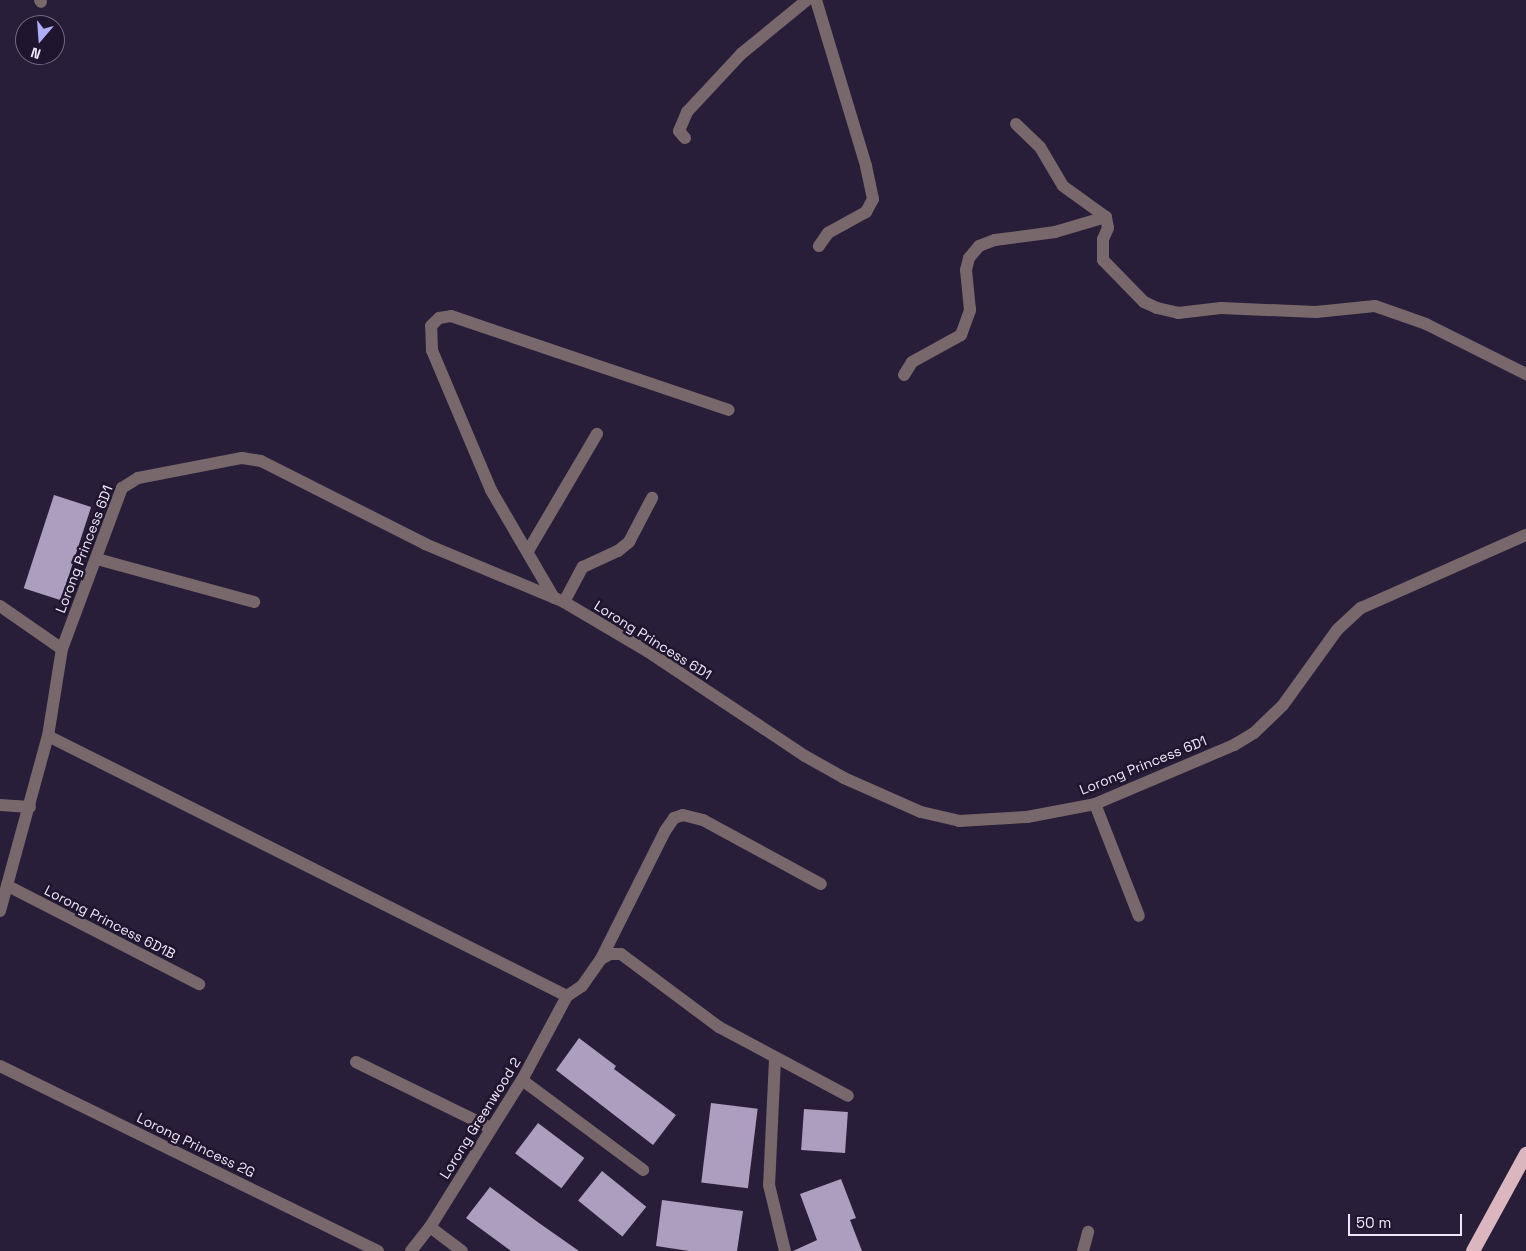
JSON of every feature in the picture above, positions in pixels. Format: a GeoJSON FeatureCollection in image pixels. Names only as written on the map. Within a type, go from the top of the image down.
{"type":"FeatureCollection","features":[{"type":"Feature","properties":{"kind":"highway"},"geometry":{"type":"LineString","coordinates":[[1473,1251],[1526,1154]]}},
{"type":"Feature","properties":{"kind":"street"},"geometry":{"type":"LineString","coordinates":[[685,138],[680,131],[687,112],[741,54],[807,0]]}},
{"type":"Feature","properties":{"kind":"street"},"geometry":{"type":"LineString","coordinates":[[816,0],[866,166],[873,199],[866,212],[828,233],[819,246]]}},
{"type":"Feature","properties":{"kind":"street"},"geometry":{"type":"LineString","coordinates":[[1016,124],[1040,147],[1063,186],[1106,216],[1108,228],[1102,246],[1103,260],[1144,302],[1178,313],[1221,308],[1316,312],[1375,306],[1426,324],[1526,374]]}},
{"type":"Feature","properties":{"kind":"street"},"geometry":{"type":"LineString","coordinates":[[904,375],[912,362],[961,334],[966,325],[970,310],[966,270],[969,258],[979,246],[995,240],[1056,232],[1106,216]]}},
{"type":"Feature","properties":{"kind":"street"},"geometry":{"type":"LineString","coordinates":[[652,498],[629,542],[618,551],[583,567],[559,600],[491,490],[432,350],[430,326],[439,318],[451,316],[730,410]]}},
{"type":"Feature","properties":{"kind":"street"},"geometry":{"type":"LineString","coordinates":[[528,551],[597,434]]}},
{"type":"Feature","properties":{"kind":"street","name":"Lorong Princess 6D1"},"geometry":{"type":"LineString","coordinates":[[0,912],[48,736],[62,649],[122,488],[130,480],[242,458],[261,460],[425,544],[559,600],[647,651],[805,756],[844,778],[921,812],[959,821],[992,821],[1095,804],[1234,745],[1254,733],[1284,705],[1337,630],[1361,608],[1526,535]]}},
{"type":"Feature","properties":{"kind":"street"},"geometry":{"type":"LineString","coordinates":[[97,559],[254,602]]}},
{"type":"Feature","properties":{"kind":"street"},"geometry":{"type":"LineString","coordinates":[[0,606],[62,649]]}},
{"type":"Feature","properties":{"kind":"street"},"geometry":{"type":"LineString","coordinates":[[48,736],[567,996],[582,986],[601,959],[665,831],[674,818],[683,815],[703,820],[821,884]]}},
{"type":"Feature","properties":{"kind":"street"},"geometry":{"type":"LineString","coordinates":[[1095,804],[1139,916]]}},
{"type":"Feature","properties":{"kind":"street"},"geometry":{"type":"LineString","coordinates":[[0,805],[30,807]]}},
{"type":"Feature","properties":{"kind":"street","name":"Lorong Princess 6D1B"},"geometry":{"type":"LineString","coordinates":[[8,886],[199,984]]}},
{"type":"Feature","properties":{"kind":"street"},"geometry":{"type":"LineString","coordinates":[[601,959],[610,954],[628,958],[718,1027],[775,1060],[848,1096]]}},
{"type":"Feature","properties":{"kind":"street","name":"Lorong Greenwood 2"},"geometry":{"type":"LineString","coordinates":[[411,1251],[430,1227],[522,1080],[567,996]]}},
{"type":"Feature","properties":{"kind":"street"},"geometry":{"type":"LineString","coordinates":[[775,1060],[769,1184],[785,1251]]}},
{"type":"Feature","properties":{"kind":"street"},"geometry":{"type":"LineString","coordinates":[[356,1062],[491,1128]]}},
{"type":"Feature","properties":{"kind":"street","name":"Lorong Princess 2G"},"geometry":{"type":"LineString","coordinates":[[0,1066],[378,1251]]}},
{"type":"Feature","properties":{"kind":"street"},"geometry":{"type":"LineString","coordinates":[[522,1080],[643,1170]]}},
{"type":"Feature","properties":{"kind":"street"},"geometry":{"type":"LineString","coordinates":[[430,1227],[462,1251]]}},
{"type":"Feature","properties":{"kind":"street"},"geometry":{"type":"LineString","coordinates":[[1083,1251],[1088,1232]]}},
{"type":"Feature","properties":{"kind":"building"},"geometry":{"type":"Polygon","coordinates":[[[54,495],[91,507],[61,600],[24,588],[54,495]]]}},
{"type":"Feature","properties":{"kind":"building"},"geometry":{"type":"Polygon","coordinates":[[[579,1038],[616,1066],[614,1069],[676,1115],[653,1145],[556,1070],[579,1038]]]}},
{"type":"Feature","properties":{"kind":"building"},"geometry":{"type":"Polygon","coordinates":[[[711,1103],[758,1109],[748,1188],[701,1182],[711,1103]]]}},
{"type":"Feature","properties":{"kind":"building"},"geometry":{"type":"Polygon","coordinates":[[[804,1109],[848,1112],[845,1153],[801,1150],[804,1109]]]}},
{"type":"Feature","properties":{"kind":"building"},"geometry":{"type":"Polygon","coordinates":[[[538,1123],[584,1158],[561,1188],[515,1153],[538,1123]]]}},
{"type":"Feature","properties":{"kind":"building"},"geometry":{"type":"Polygon","coordinates":[[[602,1171],[646,1207],[622,1236],[578,1201],[602,1171]]]}},
{"type":"Feature","properties":{"kind":"building"},"geometry":{"type":"Polygon","coordinates":[[[841,1179],[856,1218],[850,1220],[862,1251],[793,1251],[817,1240],[800,1194],[841,1179]]]}},
{"type":"Feature","properties":{"kind":"building"},"geometry":{"type":"Polygon","coordinates":[[[490,1187],[579,1251],[511,1251],[466,1218],[490,1187]]]}},
{"type":"Feature","properties":{"kind":"building"},"geometry":{"type":"Polygon","coordinates":[[[662,1200],[743,1211],[737,1251],[689,1251],[656,1246],[662,1200]]]}}]}
